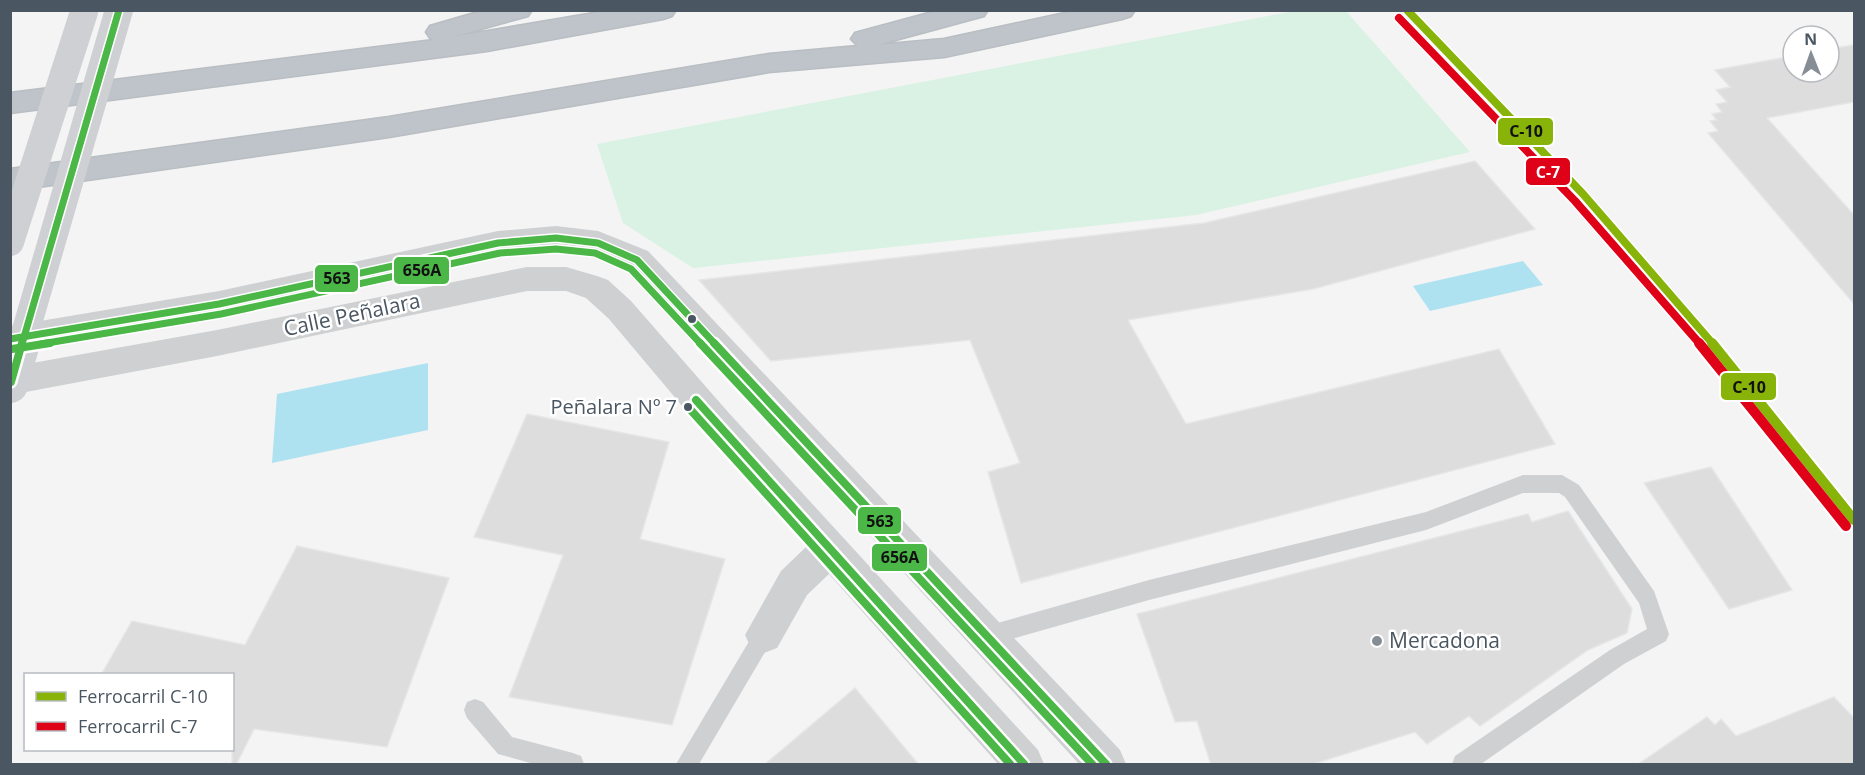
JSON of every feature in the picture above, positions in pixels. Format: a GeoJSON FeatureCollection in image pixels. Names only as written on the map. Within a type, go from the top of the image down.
{"type":"FeatureCollection","features":[{"type":"Feature","properties":{"kind":"highway"},"geometry":{"type":"LineString","coordinates":[[333,62],[519,10]]}},
{"type":"Feature","properties":{"kind":"highway"},"geometry":{"type":"LineString","coordinates":[[10,103],[488,42],[663,10]]}},
{"type":"Feature","properties":{"kind":"highway"},"geometry":{"type":"LineString","coordinates":[[769,63],[975,10]]}},
{"type":"Feature","properties":{"kind":"highway"},"geometry":{"type":"LineString","coordinates":[[10,180],[389,127],[769,63],[944,48],[1122,10]]}},
{"type":"Feature","properties":{"kind":"street"},"geometry":{"type":"LineString","coordinates":[[10,383],[119,10]]}},
{"type":"Feature","properties":{"kind":"street"},"geometry":{"type":"LineString","coordinates":[[10,243],[84,12]]}},
{"type":"Feature","properties":{"kind":"street","name":"Calle Peñalara"},"geometry":{"type":"LineString","coordinates":[[10,339],[219,304],[498,243],[556,238],[598,243],[637,260],[1106,765]]}},
{"type":"Feature","properties":{"kind":"street","name":"Calle Peñalara"},"geometry":{"type":"LineString","coordinates":[[10,383],[527,279],[566,279],[597,289],[620,310],[829,549],[1024,765]]}},
{"type":"Feature","properties":{"kind":"street"},"geometry":{"type":"LineString","coordinates":[[764,635],[794,583],[829,549]]}},
{"type":"Feature","properties":{"kind":"lane"},"geometry":{"type":"LineString","coordinates":[[987,636],[1149,590],[1426,521],[1523,484],[1562,484],[1572,491],[1647,598],[1659,634],[1617,657],[1462,765]]}},
{"type":"Feature","properties":{"kind":"lane"},"geometry":{"type":"LineString","coordinates":[[687,765],[764,635]]}},
{"type":"Feature","properties":{"kind":"lane"},"geometry":{"type":"LineString","coordinates":[[475,710],[506,746],[573,765]]}},
{"type":"Feature","properties":{"kind":"green space"},"geometry":{"type":"Polygon","coordinates":[[[1294,11],[1346,11],[1470,152],[1196,215],[693,268],[623,223],[597,144],[1294,11]]]}},
{"type":"Feature","properties":{"kind":"water"},"geometry":{"type":"Polygon","coordinates":[[[1523,261],[1543,285],[1430,311],[1413,286],[1523,261]]]}},
{"type":"Feature","properties":{"kind":"water"},"geometry":{"type":"Polygon","coordinates":[[[428,363],[428,430],[272,463],[277,394],[428,363]]]}},
{"type":"Feature","properties":{"kind":"building"},"geometry":{"type":"Polygon","coordinates":[[[1854,45],[1854,102],[1767,118],[1854,215],[1854,304],[1708,133],[1718,131],[1710,121],[1717,120],[1712,114],[1722,112],[1716,104],[1727,102],[1716,90],[1730,87],[1715,70],[1781,58],[1781,84],[1841,84],[1841,47],[1854,45]]]}},
{"type":"Feature","properties":{"kind":"building"},"geometry":{"type":"Polygon","coordinates":[[[1475,161],[1535,229],[1313,289],[1128,320],[1186,424],[1499,349],[1555,444],[1021,583],[988,472],[1020,463],[970,340],[771,361],[699,280],[1204,223],[1475,161]]]}},
{"type":"Feature","properties":{"kind":"building"},"geometry":{"type":"Polygon","coordinates":[[[527,414],[669,442],[640,539],[725,559],[672,725],[509,697],[563,555],[474,537],[527,414]]]}},
{"type":"Feature","properties":{"kind":"building"},"geometry":{"type":"Polygon","coordinates":[[[1711,467],[1792,590],[1729,609],[1644,483],[1711,467]]]}},
{"type":"Feature","properties":{"kind":"building","name":"Mercadona"},"geometry":{"type":"Polygon","coordinates":[[[1568,511],[1632,609],[1627,633],[1588,650],[1480,726],[1469,716],[1427,744],[1415,732],[1310,765],[1211,765],[1197,721],[1175,722],[1137,614],[1528,514],[1532,522],[1568,511]]]}},
{"type":"Feature","properties":{"kind":"building"},"geometry":{"type":"Polygon","coordinates":[[[297,546],[449,578],[387,747],[254,729],[236,765],[232,765],[234,673],[102,673],[132,621],[245,645],[297,546]]]}},
{"type":"Feature","properties":{"kind":"building"},"geometry":{"type":"Polygon","coordinates":[[[855,688],[919,765],[764,765],[855,688]]]}},
{"type":"Feature","properties":{"kind":"building"},"geometry":{"type":"Polygon","coordinates":[[[1834,697],[1854,718],[1854,765],[1637,765],[1707,717],[1715,725],[1721,719],[1736,736],[1834,697]]]}},
{"type":"Feature","properties":{"kind":"rail line","name":"C-10"},"geometry":{"type":"LineString","coordinates":[[1407,10],[1526,132],[1640,257],[1748,386],[1854,520]]}},
{"type":"Feature","properties":{"kind":"rail line","name":"C-7"},"geometry":{"type":"LineString","coordinates":[[1399,18],[1518,139],[1631,264],[1740,393],[1846,526]]}},
{"type":"Feature","properties":{"kind":"transit line","name":"563"},"geometry":{"type":"LineString","coordinates":[[11,382],[119,10]]}},
{"type":"Feature","properties":{"kind":"transit line","name":"563"},"geometry":{"type":"LineString","coordinates":[[10,339],[219,304],[498,243],[556,238],[598,243],[637,260],[1106,764]]}},
{"type":"Feature","properties":{"kind":"transit line","name":"656A"},"geometry":{"type":"LineString","coordinates":[[12,349],[221,314],[500,253],[556,249],[595,253],[631,269],[1092,764]]}},
{"type":"Feature","properties":{"kind":"transit line","name":"563"},"geometry":{"type":"LineString","coordinates":[[696,400],[1024,764]]}},
{"type":"Feature","properties":{"kind":"transit line","name":"656A"},"geometry":{"type":"LineString","coordinates":[[688,407],[1010,764]]}},
{"type":"Feature","properties":{"kind":"place","name":"Peñalara Nº 7"},"geometry":{"type":"Point","coordinates":[688,407]}},
{"type":"Feature","properties":{"kind":"place","name":"Mercadona"},"geometry":{"type":"Point","coordinates":[1377,641]}}]}
